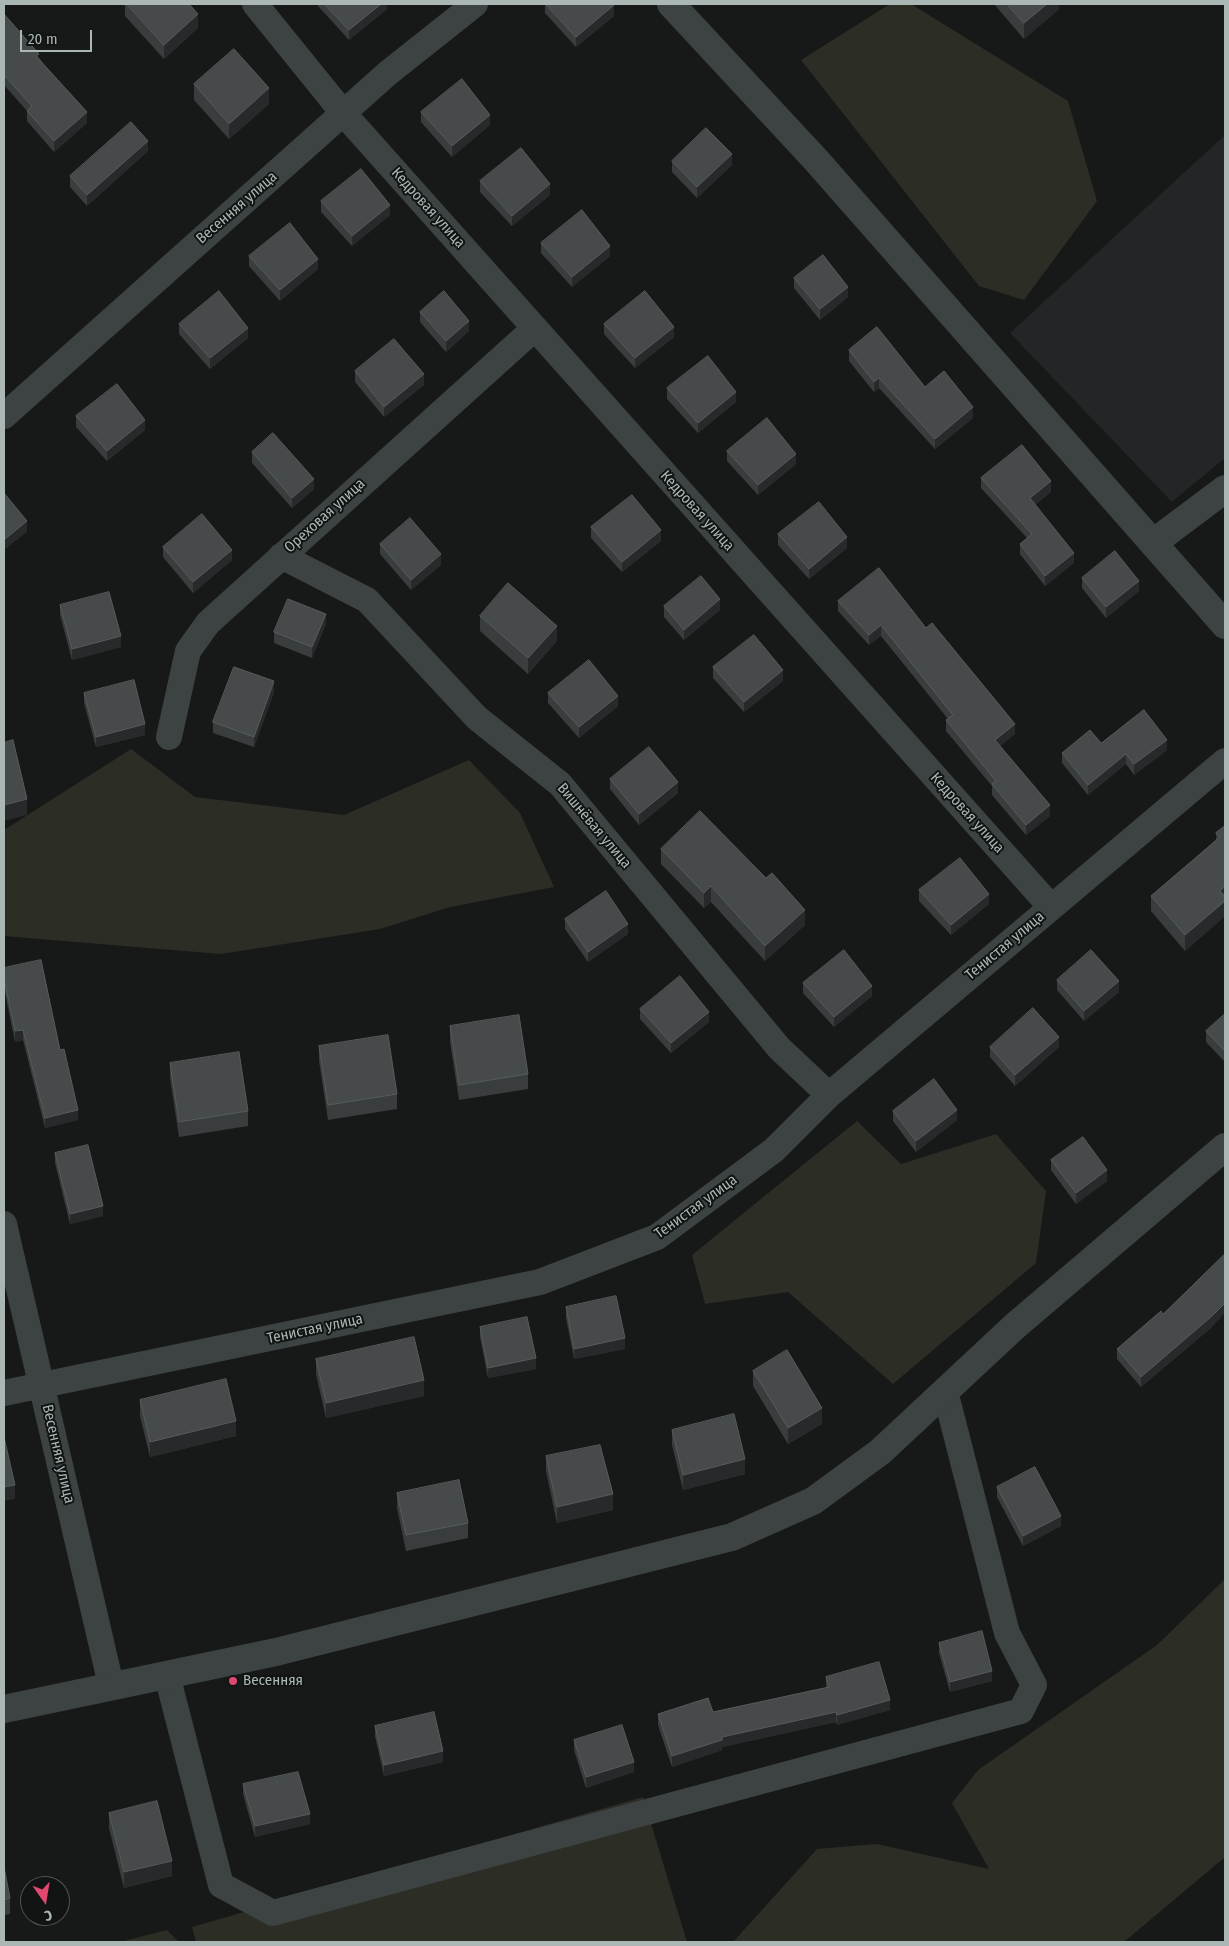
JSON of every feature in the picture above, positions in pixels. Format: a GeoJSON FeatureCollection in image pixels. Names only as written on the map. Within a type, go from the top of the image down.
{"type":"FeatureCollection","features":[{"type":"Feature","properties":{"kind":"street","name":"Кедровая улица"},"geometry":{"type":"LineString","coordinates":[[255,4],[344,114],[1051,908]]}},
{"type":"Feature","properties":{"kind":"street","name":"Весенняя улица"},"geometry":{"type":"LineString","coordinates":[[4,416],[388,73],[475,4]]}},
{"type":"Feature","properties":{"kind":"street"},"geometry":{"type":"LineString","coordinates":[[671,4],[816,160],[1225,625]]}},
{"type":"Feature","properties":{"kind":"street","name":"Ореховая улица"},"geometry":{"type":"LineString","coordinates":[[169,737],[188,651],[208,623],[535,328]]}},
{"type":"Feature","properties":{"kind":"street"},"geometry":{"type":"LineString","coordinates":[[1154,543],[1225,489]]}},
{"type":"Feature","properties":{"kind":"street","name":"Вишнёвая улица"},"geometry":{"type":"LineString","coordinates":[[281,556],[367,600],[477,718],[560,784],[779,1048],[829,1095]]}},
{"type":"Feature","properties":{"kind":"street","name":"Тенистая улица"},"geometry":{"type":"LineString","coordinates":[[4,1393],[540,1282],[658,1236],[774,1150],[829,1095],[1225,761]]}},
{"type":"Feature","properties":{"kind":"street"},"geometry":{"type":"LineString","coordinates":[[4,1709],[111,1685],[276,1652],[732,1538],[813,1501],[880,1452],[1015,1326],[1225,1147]]}},
{"type":"Feature","properties":{"kind":"street","name":"Весенняя улица"},"geometry":{"type":"LineString","coordinates":[[4,1224],[111,1685]]}},
{"type":"Feature","properties":{"kind":"street"},"geometry":{"type":"LineString","coordinates":[[167,1675],[222,1885],[273,1913],[1021,1711],[1034,1685],[1007,1633],[945,1391]]}},
{"type":"Feature","properties":{"kind":"shaded area"},"geometry":{"type":"Polygon","coordinates":[[[890,4],[911,4],[1068,101],[1097,201],[1024,300],[979,286],[801,60],[890,4]]]}},
{"type":"Feature","properties":{"kind":"shaded area"},"geometry":{"type":"Polygon","coordinates":[[[1225,135],[1225,458],[1172,502],[1010,333],[1225,135]]]}},
{"type":"Feature","properties":{"kind":"shaded area"},"geometry":{"type":"Polygon","coordinates":[[[131,749],[195,797],[344,815],[469,760],[520,813],[554,887],[450,907],[380,929],[221,954],[4,936],[4,830],[131,749]]]}},
{"type":"Feature","properties":{"kind":"shaded area"},"geometry":{"type":"Polygon","coordinates":[[[857,1121],[901,1164],[996,1134],[1046,1191],[1036,1263],[893,1384],[788,1292],[705,1304],[692,1255],[857,1121]]]}},
{"type":"Feature","properties":{"kind":"shaded area"},"geometry":{"type":"Polygon","coordinates":[[[1225,1579],[1225,1857],[1124,1942],[733,1942],[817,1849],[877,1844],[989,1869],[952,1803],[978,1770],[1157,1645],[1225,1579]]]}},
{"type":"Feature","properties":{"kind":"shaded area"},"geometry":{"type":"Polygon","coordinates":[[[643,1797],[687,1942],[196,1942],[192,1927],[643,1797]]]}},
{"type":"Feature","properties":{"kind":"shaded area"},"geometry":{"type":"Polygon","coordinates":[[[167,1930],[179,1942],[120,1942],[167,1930]]]}},
{"type":"Feature","properties":{"kind":"building"},"geometry":{"type":"Polygon","coordinates":[[[127,4],[189,4],[198,14],[164,45],[127,4]]]}},
{"type":"Feature","properties":{"kind":"building"},"geometry":{"type":"Polygon","coordinates":[[[325,4],[381,4],[349,30],[325,4]]]}},
{"type":"Feature","properties":{"kind":"building"},"geometry":{"type":"Polygon","coordinates":[[[546,4],[613,4],[614,5],[576,37],[546,4]]]}},
{"type":"Feature","properties":{"kind":"building"},"geometry":{"type":"Polygon","coordinates":[[[1007,4],[1047,4],[1024,23],[1007,4]]]}},
{"type":"Feature","properties":{"kind":"building"},"geometry":{"type":"Polygon","coordinates":[[[4,14],[39,54],[36,56],[87,112],[54,141],[27,111],[32,106],[4,75],[4,14]]]}},
{"type":"Feature","properties":{"kind":"building"},"geometry":{"type":"Polygon","coordinates":[[[234,49],[269,88],[229,124],[194,84],[234,49]]]}},
{"type":"Feature","properties":{"kind":"building"},"geometry":{"type":"Polygon","coordinates":[[[462,79],[490,115],[452,146],[421,112],[462,79]]]}},
{"type":"Feature","properties":{"kind":"building"},"geometry":{"type":"Polygon","coordinates":[[[131,122],[148,141],[87,195],[70,176],[131,122]]]}},
{"type":"Feature","properties":{"kind":"building"},"geometry":{"type":"Polygon","coordinates":[[[706,128],[732,154],[697,187],[672,161],[706,128]]]}},
{"type":"Feature","properties":{"kind":"building"},"geometry":{"type":"Polygon","coordinates":[[[521,148],[550,184],[512,216],[480,181],[521,148]]]}},
{"type":"Feature","properties":{"kind":"building"},"geometry":{"type":"Polygon","coordinates":[[[361,169],[390,205],[352,236],[321,201],[361,169]]]}},
{"type":"Feature","properties":{"kind":"building"},"geometry":{"type":"Polygon","coordinates":[[[582,210],[610,246],[572,277],[541,243],[582,210]]]}},
{"type":"Feature","properties":{"kind":"building"},"geometry":{"type":"Polygon","coordinates":[[[290,223],[318,259],[280,290],[249,256],[290,223]]]}},
{"type":"Feature","properties":{"kind":"building"},"geometry":{"type":"Polygon","coordinates":[[[823,255],[848,287],[820,309],[794,278],[823,255]]]}},
{"type":"Feature","properties":{"kind":"building"},"geometry":{"type":"Polygon","coordinates":[[[219,291],[248,328],[210,358],[179,324],[219,291]]]}},
{"type":"Feature","properties":{"kind":"building"},"geometry":{"type":"Polygon","coordinates":[[[444,291],[469,321],[446,341],[420,312],[444,291]]]}},
{"type":"Feature","properties":{"kind":"building"},"geometry":{"type":"Polygon","coordinates":[[[645,291],[674,327],[635,358],[604,324],[645,291]]]}},
{"type":"Feature","properties":{"kind":"building"},"geometry":{"type":"Polygon","coordinates":[[[877,327],[925,387],[944,371],[973,407],[935,439],[879,378],[874,382],[849,350],[877,327]]]}},
{"type":"Feature","properties":{"kind":"building"},"geometry":{"type":"Polygon","coordinates":[[[394,339],[424,374],[384,407],[355,371],[394,339]]]}},
{"type":"Feature","properties":{"kind":"building"},"geometry":{"type":"Polygon","coordinates":[[[708,356],[736,392],[698,423],[667,388],[708,356]]]}},
{"type":"Feature","properties":{"kind":"building"},"geometry":{"type":"Polygon","coordinates":[[[117,384],[145,420],[107,451],[76,416],[117,384]]]}},
{"type":"Feature","properties":{"kind":"building"},"geometry":{"type":"Polygon","coordinates":[[[767,418],[796,454],[758,485],[727,451],[767,418]]]}},
{"type":"Feature","properties":{"kind":"building"},"geometry":{"type":"Polygon","coordinates":[[[273,433],[314,479],[292,498],[252,452],[273,433]]]}},
{"type":"Feature","properties":{"kind":"building"},"geometry":{"type":"Polygon","coordinates":[[[1022,445],[1051,481],[1030,498],[1074,553],[1045,576],[1020,544],[1032,534],[981,478],[1022,445]]]}},
{"type":"Feature","properties":{"kind":"building"},"geometry":{"type":"Polygon","coordinates":[[[4,493],[27,521],[4,540],[4,493]]]}},
{"type":"Feature","properties":{"kind":"building"},"geometry":{"type":"Polygon","coordinates":[[[632,495],[661,530],[622,562],[591,527],[632,495]]]}},
{"type":"Feature","properties":{"kind":"building"},"geometry":{"type":"Polygon","coordinates":[[[819,502],[847,537],[809,569],[778,534],[819,502]]]}},
{"type":"Feature","properties":{"kind":"building"},"geometry":{"type":"Polygon","coordinates":[[[202,514],[232,550],[193,582],[163,547],[202,514]]]}},
{"type":"Feature","properties":{"kind":"building"},"geometry":{"type":"Polygon","coordinates":[[[410,518],[441,554],[411,580],[380,544],[410,518]]]}},
{"type":"Feature","properties":{"kind":"building"},"geometry":{"type":"Polygon","coordinates":[[[1115,551],[1139,581],[1106,607],[1082,578],[1115,551]]]}},
{"type":"Feature","properties":{"kind":"building"},"geometry":{"type":"Polygon","coordinates":[[[879,568],[926,628],[932,623],[1015,724],[995,740],[1050,805],[1026,825],[992,784],[996,781],[946,720],[953,715],[881,625],[869,635],[838,601],[879,568]]]}},
{"type":"Feature","properties":{"kind":"building"},"geometry":{"type":"Polygon","coordinates":[[[701,576],[720,599],[684,630],[664,606],[701,576]]]}},
{"type":"Feature","properties":{"kind":"building"},"geometry":{"type":"Polygon","coordinates":[[[508,583],[557,626],[528,658],[480,616],[508,583]]]}},
{"type":"Feature","properties":{"kind":"building"},"geometry":{"type":"Polygon","coordinates":[[[109,592],[121,636],[72,649],[60,605],[109,592]]]}},
{"type":"Feature","properties":{"kind":"building"},"geometry":{"type":"Polygon","coordinates":[[[288,599],[326,614],[312,647],[274,632],[288,599]]]}},
{"type":"Feature","properties":{"kind":"building"},"geometry":{"type":"Polygon","coordinates":[[[754,635],[783,670],[744,702],[713,667],[754,635]]]}},
{"type":"Feature","properties":{"kind":"building"},"geometry":{"type":"Polygon","coordinates":[[[589,660],[618,696],[579,727],[548,693],[589,660]]]}},
{"type":"Feature","properties":{"kind":"building"},"geometry":{"type":"Polygon","coordinates":[[[234,667],[274,681],[254,737],[213,722],[234,667]]]}},
{"type":"Feature","properties":{"kind":"building"},"geometry":{"type":"Polygon","coordinates":[[[134,680],[145,724],[96,737],[84,693],[134,680]]]}},
{"type":"Feature","properties":{"kind":"building"},"geometry":{"type":"Polygon","coordinates":[[[1144,710],[1167,740],[1134,764],[1126,754],[1088,785],[1062,753],[1090,730],[1101,743],[1144,710]]]}},
{"type":"Feature","properties":{"kind":"building"},"geometry":{"type":"Polygon","coordinates":[[[13,740],[27,799],[4,805],[4,743],[13,740]]]}},
{"type":"Feature","properties":{"kind":"building"},"geometry":{"type":"Polygon","coordinates":[[[649,747],[678,782],[639,814],[610,779],[649,747]]]}},
{"type":"Feature","properties":{"kind":"building"},"geometry":{"type":"Polygon","coordinates":[[[700,811],[766,878],[772,873],[805,910],[765,946],[711,886],[704,893],[661,849],[700,811]]]}},
{"type":"Feature","properties":{"kind":"building"},"geometry":{"type":"Polygon","coordinates":[[[1225,826],[1225,886],[1220,891],[1225,896],[1225,901],[1185,935],[1151,896],[1220,837],[1216,833],[1225,826]]]}},
{"type":"Feature","properties":{"kind":"building"},"geometry":{"type":"Polygon","coordinates":[[[960,858],[989,894],[951,925],[919,890],[960,858]]]}},
{"type":"Feature","properties":{"kind":"building"},"geometry":{"type":"Polygon","coordinates":[[[606,891],[628,924],[588,952],[565,919],[606,891]]]}},
{"type":"Feature","properties":{"kind":"building"},"geometry":{"type":"Polygon","coordinates":[[[844,950],[872,986],[834,1017],[803,983],[844,950]]]}},
{"type":"Feature","properties":{"kind":"building"},"geometry":{"type":"Polygon","coordinates":[[[1091,950],[1119,981],[1084,1011],[1057,980],[1091,950]]]}},
{"type":"Feature","properties":{"kind":"building"},"geometry":{"type":"Polygon","coordinates":[[[41,960],[60,1050],[64,1049],[78,1110],[45,1118],[23,1030],[15,1031],[4,978],[4,968],[41,960]]]}},
{"type":"Feature","properties":{"kind":"building"},"geometry":{"type":"Polygon","coordinates":[[[680,976],[709,1012],[671,1043],[640,1009],[680,976]]]}},
{"type":"Feature","properties":{"kind":"building"},"geometry":{"type":"Polygon","coordinates":[[[1033,1008],[1059,1037],[1015,1075],[990,1047],[1033,1008]]]}},
{"type":"Feature","properties":{"kind":"building"},"geometry":{"type":"Polygon","coordinates":[[[1225,1014],[1225,1051],[1206,1031],[1225,1014]]]}},
{"type":"Feature","properties":{"kind":"building"},"geometry":{"type":"Polygon","coordinates":[[[519,1015],[528,1074],[459,1085],[450,1026],[519,1015]]]}},
{"type":"Feature","properties":{"kind":"building"},"geometry":{"type":"Polygon","coordinates":[[[388,1035],[397,1094],[328,1105],[319,1046],[388,1035]]]}},
{"type":"Feature","properties":{"kind":"building"},"geometry":{"type":"Polygon","coordinates":[[[239,1052],[248,1111],[179,1122],[170,1063],[239,1052]]]}},
{"type":"Feature","properties":{"kind":"building"},"geometry":{"type":"Polygon","coordinates":[[[934,1079],[957,1110],[916,1141],[893,1111],[934,1079]]]}},
{"type":"Feature","properties":{"kind":"building"},"geometry":{"type":"Polygon","coordinates":[[[1083,1137],[1107,1170],[1076,1193],[1051,1160],[1083,1137]]]}},
{"type":"Feature","properties":{"kind":"building"},"geometry":{"type":"Polygon","coordinates":[[[88,1145],[103,1206],[70,1214],[55,1153],[88,1145]]]}},
{"type":"Feature","properties":{"kind":"building"},"geometry":{"type":"Polygon","coordinates":[[[1225,1254],[1225,1303],[1141,1377],[1117,1349],[1161,1311],[1163,1314],[1225,1254]]]}},
{"type":"Feature","properties":{"kind":"building"},"geometry":{"type":"Polygon","coordinates":[[[616,1296],[625,1338],[574,1349],[566,1307],[616,1296]]]}},
{"type":"Feature","properties":{"kind":"building"},"geometry":{"type":"Polygon","coordinates":[[[527,1317],[536,1358],[488,1368],[480,1327],[527,1317]]]}},
{"type":"Feature","properties":{"kind":"building"},"geometry":{"type":"Polygon","coordinates":[[[414,1337],[424,1380],[326,1403],[316,1359],[414,1337]]]}},
{"type":"Feature","properties":{"kind":"building"},"geometry":{"type":"Polygon","coordinates":[[[787,1350],[822,1408],[788,1428],[753,1371],[787,1350]]]}},
{"type":"Feature","properties":{"kind":"building"},"geometry":{"type":"Polygon","coordinates":[[[226,1379],[236,1421],[150,1442],[140,1400],[226,1379]]]}},
{"type":"Feature","properties":{"kind":"building"},"geometry":{"type":"Polygon","coordinates":[[[734,1414],[745,1459],[683,1475],[672,1430],[734,1414]]]}},
{"type":"Feature","properties":{"kind":"building"},"geometry":{"type":"Polygon","coordinates":[[[4,1437],[15,1485],[4,1487],[4,1437]]]}},
{"type":"Feature","properties":{"kind":"building"},"geometry":{"type":"Polygon","coordinates":[[[600,1445],[613,1494],[557,1507],[546,1456],[600,1445]]]}},
{"type":"Feature","properties":{"kind":"building"},"geometry":{"type":"Polygon","coordinates":[[[1035,1467],[1061,1516],[1023,1536],[997,1487],[1035,1467]]]}},
{"type":"Feature","properties":{"kind":"building"},"geometry":{"type":"Polygon","coordinates":[[[459,1480],[468,1523],[406,1535],[397,1493],[459,1480]]]}},
{"type":"Feature","properties":{"kind":"building"},"geometry":{"type":"Polygon","coordinates":[[[982,1631],[992,1671],[950,1682],[939,1643],[982,1631]]]}},
{"type":"Feature","properties":{"kind":"building"},"geometry":{"type":"Polygon","coordinates":[[[879,1662],[890,1700],[837,1715],[836,1712],[722,1737],[722,1740],[672,1756],[658,1714],[708,1698],[713,1712],[829,1687],[826,1677],[879,1662]]]}},
{"type":"Feature","properties":{"kind":"building"},"geometry":{"type":"Polygon","coordinates":[[[434,1712],[443,1751],[384,1765],[375,1726],[434,1712]]]}},
{"type":"Feature","properties":{"kind":"building"},"geometry":{"type":"Polygon","coordinates":[[[622,1725],[634,1762],[586,1777],[574,1740],[622,1725]]]}},
{"type":"Feature","properties":{"kind":"building"},"geometry":{"type":"Polygon","coordinates":[[[298,1772],[310,1814],[255,1826],[243,1784],[298,1772]]]}},
{"type":"Feature","properties":{"kind":"building"},"geometry":{"type":"Polygon","coordinates":[[[157,1801],[172,1861],[124,1872],[109,1813],[157,1801]]]}},
{"type":"Feature","properties":{"kind":"building"},"geometry":{"type":"Polygon","coordinates":[[[4,1867],[10,1898],[4,1900],[4,1867]]]}},
{"type":"Feature","properties":{"kind":"place","name":"Весенняя"},"geometry":{"type":"Point","coordinates":[233,1681]}}]}
